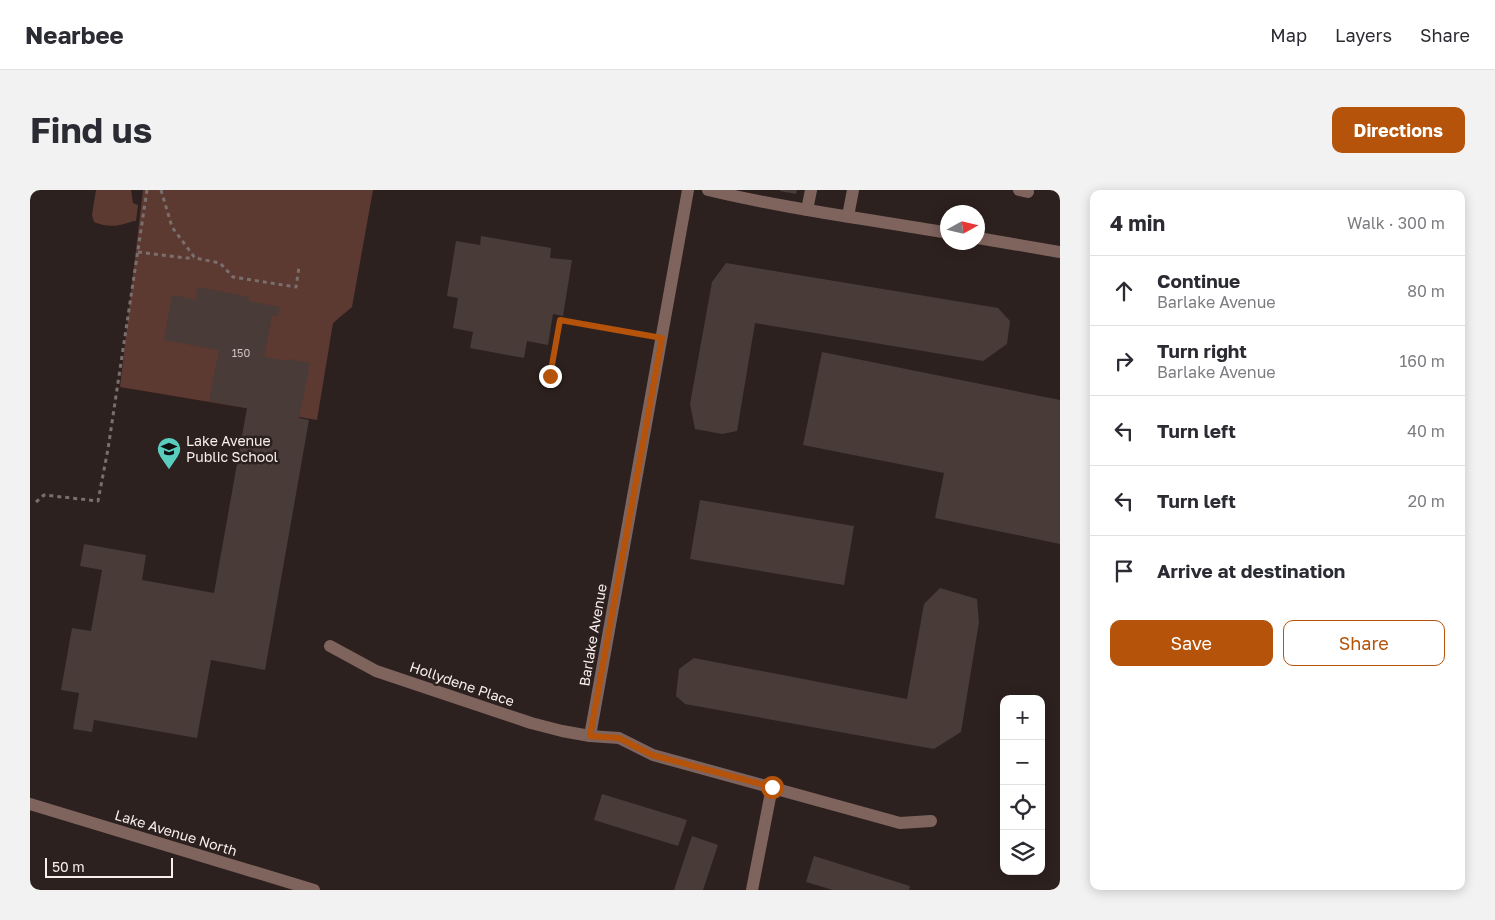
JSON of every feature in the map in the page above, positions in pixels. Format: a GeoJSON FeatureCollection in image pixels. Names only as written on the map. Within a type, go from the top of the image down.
{"type":"FeatureCollection","features":[{"type":"Feature","properties":{"kind":"street","name":"Barlake Avenue"},"geometry":{"type":"LineString","coordinates":[[590,736],[688,190]]}},
{"type":"Feature","properties":{"kind":"street"},"geometry":{"type":"LineString","coordinates":[[708,190],[744,199],[940,232]]}},
{"type":"Feature","properties":{"kind":"street"},"geometry":{"type":"LineString","coordinates":[[807,210],[811,190]]}},
{"type":"Feature","properties":{"kind":"street"},"geometry":{"type":"LineString","coordinates":[[848,216],[853,190]]}},
{"type":"Feature","properties":{"kind":"street"},"geometry":{"type":"LineString","coordinates":[[985,239],[1060,252]]}},
{"type":"Feature","properties":{"kind":"street","name":"Hollydene Place"},"geometry":{"type":"LineString","coordinates":[[330,646],[376,671],[531,723],[590,736]]}},
{"type":"Feature","properties":{"kind":"street"},"geometry":{"type":"LineString","coordinates":[[590,736],[619,738],[652,755],[900,822],[931,821]]}},
{"type":"Feature","properties":{"kind":"street"},"geometry":{"type":"LineString","coordinates":[[752,890],[772,787]]}},
{"type":"Feature","properties":{"kind":"street","name":"Lake Avenue North"},"geometry":{"type":"LineString","coordinates":[[30,804],[314,890]]}},
{"type":"Feature","properties":{"kind":"path"},"geometry":{"type":"LineString","coordinates":[[36,502],[44,494],[98,501],[108,449],[147,190]]}},
{"type":"Feature","properties":{"kind":"path"},"geometry":{"type":"LineString","coordinates":[[161,190],[172,227],[195,258]]}},
{"type":"Feature","properties":{"kind":"path"},"geometry":{"type":"LineString","coordinates":[[138,252],[195,258],[220,263],[233,277],[296,287],[299,267]]}},
{"type":"Feature","properties":{"kind":"path"},"geometry":{"type":"LineString","coordinates":[[550,376],[560,320],[662,338]]}},
{"type":"Feature","properties":{"kind":"shaded area"},"geometry":{"type":"Polygon","coordinates":[[[96,190],[131,190],[133,203],[138,205],[136,221],[113,226],[94,222],[92,215],[96,190]]]}},
{"type":"Feature","properties":{"kind":"shaded area"},"geometry":{"type":"Polygon","coordinates":[[[143,190],[373,190],[352,307],[333,323],[317,420],[120,387],[143,190]]]}},
{"type":"Feature","properties":{"kind":"building"},"geometry":{"type":"Polygon","coordinates":[[[780,190],[797,190],[796,194],[780,190]]]}},
{"type":"Feature","properties":{"kind":"building"},"geometry":{"type":"Polygon","coordinates":[[[481,236],[551,248],[550,258],[572,260],[563,316],[553,314],[548,345],[527,341],[524,358],[470,348],[473,332],[453,328],[458,298],[447,296],[456,241],[480,245],[481,236]]]}},
{"type":"Feature","properties":{"kind":"building"},"geometry":{"type":"Polygon","coordinates":[[[726,263],[998,308],[1010,321],[1007,344],[983,361],[755,323],[737,431],[722,434],[695,429],[690,404],[712,282],[726,263]]]}},
{"type":"Feature","properties":{"kind":"building"},"geometry":{"type":"Polygon","coordinates":[[[198,287],[249,297],[248,301],[280,307],[278,316],[272,315],[264,357],[310,363],[299,418],[309,420],[265,670],[211,660],[197,738],[94,720],[92,732],[73,729],[79,693],[61,690],[72,628],[91,631],[102,570],[80,566],[84,544],[146,555],[142,580],[214,593],[247,408],[209,401],[219,350],[164,340],[172,295],[196,300],[198,287]]]}},
{"type":"Feature","properties":{"kind":"building"},"geometry":{"type":"Polygon","coordinates":[[[822,352],[1060,400],[1060,544],[935,518],[944,473],[803,445],[822,352]]]}},
{"type":"Feature","properties":{"kind":"building"},"geometry":{"type":"Polygon","coordinates":[[[700,500],[854,526],[844,585],[690,559],[700,500]]]}},
{"type":"Feature","properties":{"kind":"building"},"geometry":{"type":"Polygon","coordinates":[[[940,588],[977,599],[979,622],[961,732],[934,749],[685,704],[676,696],[679,669],[694,658],[907,699],[924,604],[940,588]]]}},
{"type":"Feature","properties":{"kind":"building"},"geometry":{"type":"Polygon","coordinates":[[[602,794],[687,820],[678,846],[594,820],[602,794]]]}},
{"type":"Feature","properties":{"kind":"building"},"geometry":{"type":"Polygon","coordinates":[[[692,836],[718,845],[703,890],[674,890],[692,836]]]}},
{"type":"Feature","properties":{"kind":"building"},"geometry":{"type":"Polygon","coordinates":[[[814,856],[910,886],[909,890],[833,890],[806,882],[814,856]]]}},
{"type":"Feature","properties":{"kind":"place","name":"Lake Avenue Public School"},"geometry":{"type":"Point","coordinates":[169,470]}},
{"type":"Feature","properties":{"kind":"route"},"geometry":{"type":"LineString","coordinates":[[550,376],[560,320],[662,338],[590,736],[619,738],[652,755],[772,787]]}}]}
